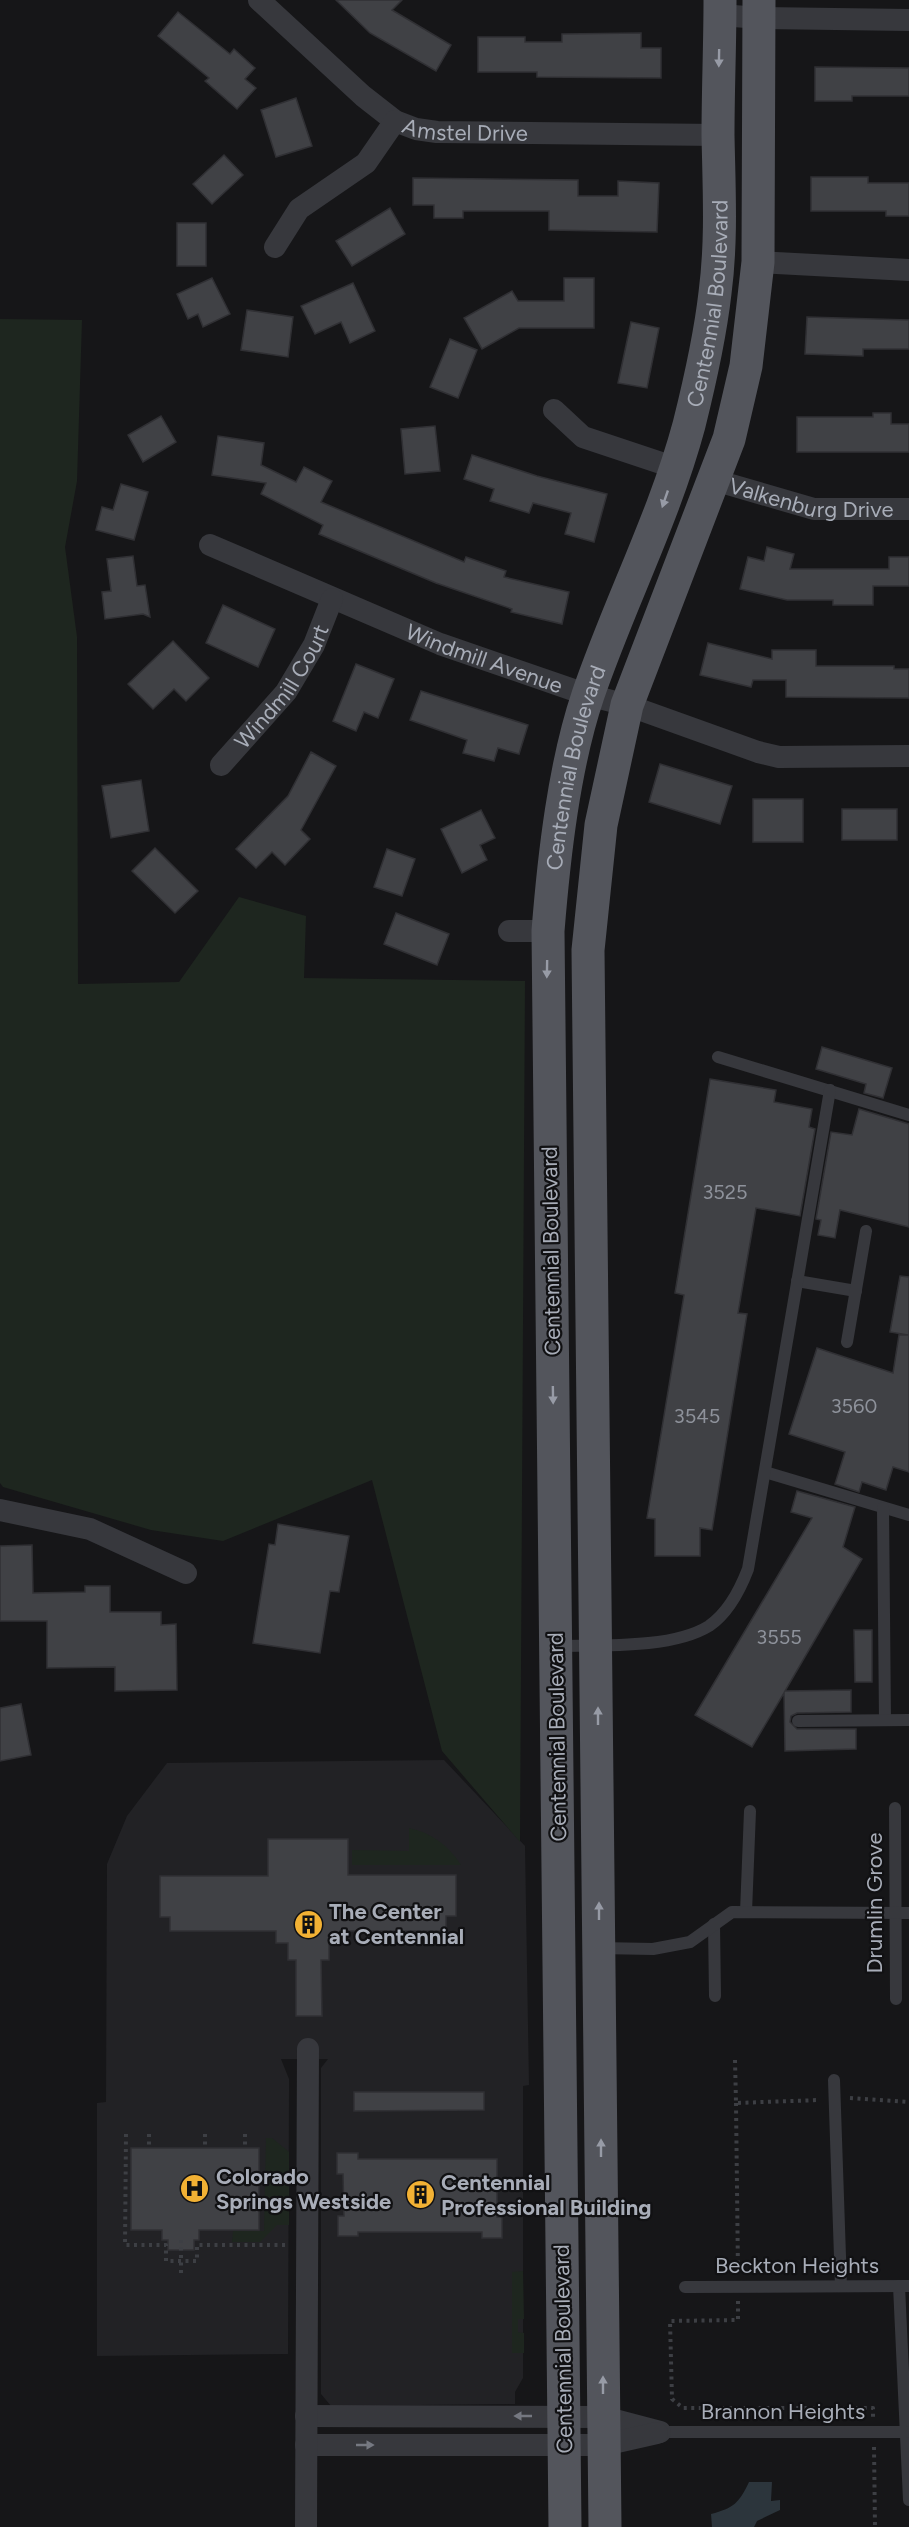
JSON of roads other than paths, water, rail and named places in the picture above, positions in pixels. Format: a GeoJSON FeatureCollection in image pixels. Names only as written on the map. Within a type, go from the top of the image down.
{"type":"FeatureCollection","features":[{"type":"Feature","properties":{"kind":"main road","name":"Centennial Boulevard"},"geometry":{"type":"LineString","coordinates":[[565,2527],[548,932],[552,886],[573,748],[588,695],[647,549],[676,468],[705,359],[716,292],[721,216],[718,135],[720,8]]}},
{"type":"Feature","properties":{"kind":"main road","name":"Centennial Boulevard"},"geometry":{"type":"LineString","coordinates":[[605,2527],[588,950],[601,825],[627,705],[729,439],[746,366],[758,262],[759,9]]}},
{"type":"Feature","properties":{"kind":"street","name":"Amstel Drive"},"geometry":{"type":"LineString","coordinates":[[259,0],[363,96],[395,121],[417,129],[436,132],[718,135]]}},
{"type":"Feature","properties":{"kind":"street"},"geometry":{"type":"LineString","coordinates":[[720,8],[909,20]]}},
{"type":"Feature","properties":{"kind":"street"},"geometry":{"type":"LineString","coordinates":[[275,247],[300,209],[366,163],[395,121]]}},
{"type":"Feature","properties":{"kind":"street"},"geometry":{"type":"LineString","coordinates":[[758,262],[909,270]]}},
{"type":"Feature","properties":{"kind":"street"},"geometry":{"type":"LineString","coordinates":[[554,410],[583,437],[676,468]]}},
{"type":"Feature","properties":{"kind":"street","name":"Valkenburg Drive"},"geometry":{"type":"LineString","coordinates":[[714,480],[814,509],[909,509]]}},
{"type":"Feature","properties":{"kind":"street","name":"Windmill Avenue"},"geometry":{"type":"LineString","coordinates":[[210,545],[440,644],[588,695],[627,705],[758,752],[779,757],[909,756]]}},
{"type":"Feature","properties":{"kind":"street","name":"Windmill Court"},"geometry":{"type":"LineString","coordinates":[[221,765],[286,692],[314,645],[332,599]]}},
{"type":"Feature","properties":{"kind":"street"},"geometry":{"type":"LineString","coordinates":[[509,931],[548,932]]}},
{"type":"Feature","properties":{"kind":"street"},"geometry":{"type":"LineString","coordinates":[[0,1510],[90,1529],[186,1573]]}},
{"type":"Feature","properties":{"kind":"street"},"geometry":{"type":"LineString","coordinates":[[306,2527],[308,2049]]}},
{"type":"Feature","properties":{"kind":"street"},"geometry":{"type":"LineString","coordinates":[[306,2416],[563,2431]]}},
{"type":"Feature","properties":{"kind":"street"},"geometry":{"type":"LineString","coordinates":[[306,2445],[563,2431],[660,2432]]}},
{"type":"Feature","properties":{"kind":"lane"},"geometry":{"type":"LineString","coordinates":[[718,1057],[909,1115]]}},
{"type":"Feature","properties":{"kind":"lane"},"geometry":{"type":"LineString","coordinates":[[556,1646],[597,1645],[685,1636],[709,1626],[722,1614],[738,1593],[748,1569],[830,1090]]}},
{"type":"Feature","properties":{"kind":"lane"},"geometry":{"type":"LineString","coordinates":[[847,1342],[866,1231]]}},
{"type":"Feature","properties":{"kind":"lane"},"geometry":{"type":"LineString","coordinates":[[797,1281],[856,1291]]}},
{"type":"Feature","properties":{"kind":"lane"},"geometry":{"type":"LineString","coordinates":[[765,1472],[909,1515]]}},
{"type":"Feature","properties":{"kind":"lane"},"geometry":{"type":"LineString","coordinates":[[884,1508],[885,1720]]}},
{"type":"Feature","properties":{"kind":"lane"},"geometry":{"type":"LineString","coordinates":[[798,1721],[909,1720]]}},
{"type":"Feature","properties":{"kind":"lane","name":"Drumlin Grove"},"geometry":{"type":"LineString","coordinates":[[895,1808],[896,1999]]}},
{"type":"Feature","properties":{"kind":"lane"},"geometry":{"type":"LineString","coordinates":[[746,1912],[750,1811]]}},
{"type":"Feature","properties":{"kind":"lane"},"geometry":{"type":"LineString","coordinates":[[599,1948],[653,1949],[690,1942],[732,1912],[909,1912]]}},
{"type":"Feature","properties":{"kind":"lane"},"geometry":{"type":"LineString","coordinates":[[714,1924],[715,1996]]}},
{"type":"Feature","properties":{"kind":"lane"},"geometry":{"type":"LineString","coordinates":[[834,2080],[841,2286]]}},
{"type":"Feature","properties":{"kind":"lane"},"geometry":{"type":"LineString","coordinates":[[904,2286],[909,2500]]}},
{"type":"Feature","properties":{"kind":"lane","name":"Beckton Heights"},"geometry":{"type":"LineString","coordinates":[[685,2287],[904,2286]]}},
{"type":"Feature","properties":{"kind":"lane","name":"Brannon Heights"},"geometry":{"type":"LineString","coordinates":[[660,2432],[906,2432]]}},
{"type":"Feature","properties":{"kind":"place","name":"The Center at Centennial"},"geometry":{"type":"Point","coordinates":[308,1924]}},
{"type":"Feature","properties":{"kind":"place","name":"Colorado Springs Westside"},"geometry":{"type":"Point","coordinates":[195,2189]}},
{"type":"Feature","properties":{"kind":"place","name":"Centennial Professional Building"},"geometry":{"type":"Point","coordinates":[420,2195]}}]}
